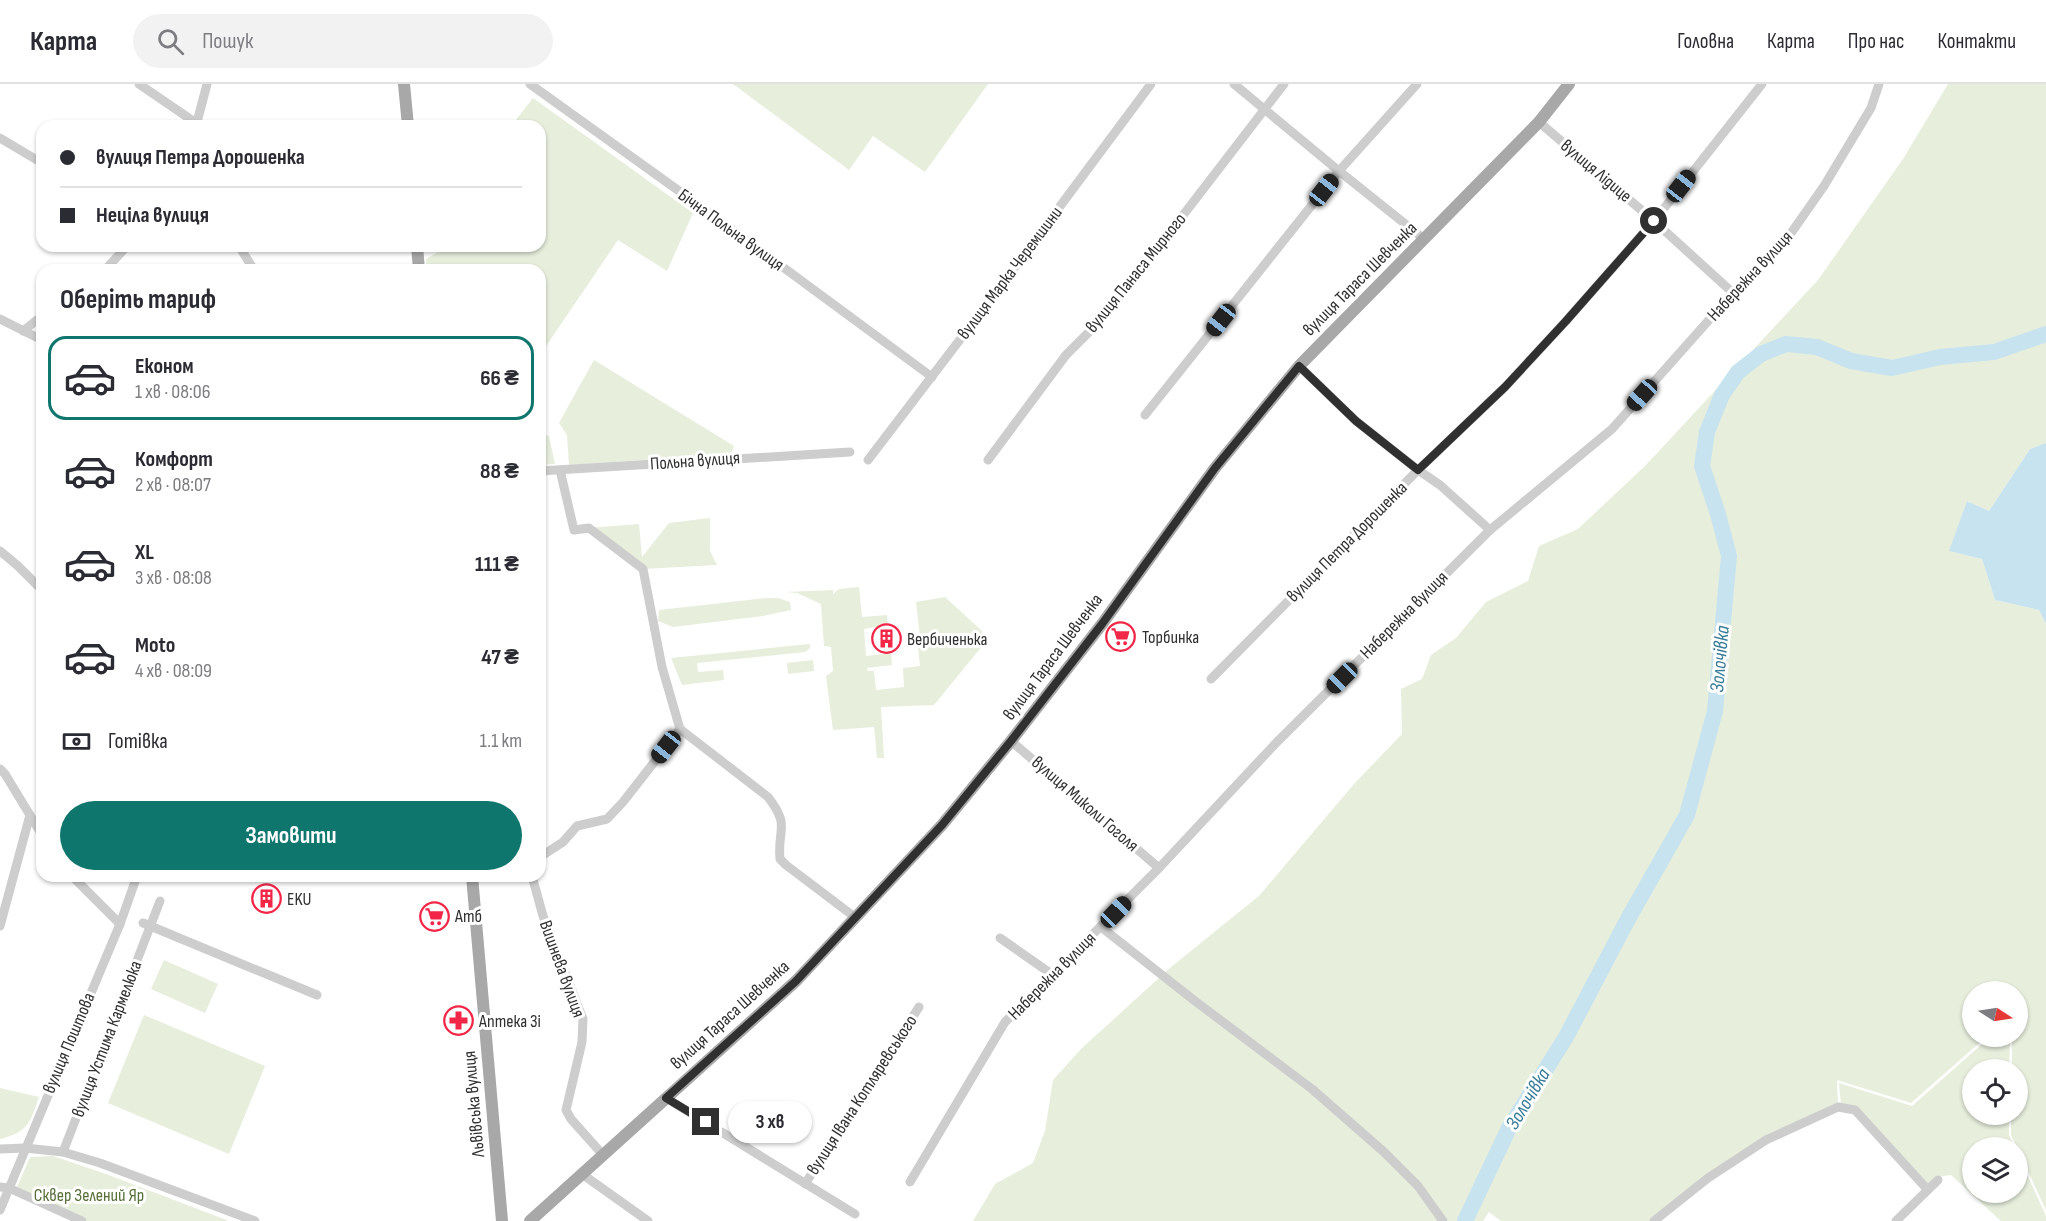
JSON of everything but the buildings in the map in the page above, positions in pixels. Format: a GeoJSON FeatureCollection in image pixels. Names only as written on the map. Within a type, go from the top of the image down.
{"type":"FeatureCollection","features":[{"type":"Feature","properties":{"kind":"main road"},"geometry":{"type":"LineString","coordinates":[[404,84],[407,120]]}},
{"type":"Feature","properties":{"kind":"main road","name":"вулиця Тараса Шевченка"},"geometry":{"type":"LineString","coordinates":[[530,1221],[796,981],[942,825],[1102,624],[1215,468],[1299,366],[1539,122],[1569,84]]}},
{"type":"Feature","properties":{"kind":"main road","name":"Львівська вулиця"},"geometry":{"type":"LineString","coordinates":[[473,882],[502,1221]]}},
{"type":"Feature","properties":{"kind":"street"},"geometry":{"type":"LineString","coordinates":[[139,84],[190,120]]}},
{"type":"Feature","properties":{"kind":"street"},"geometry":{"type":"LineString","coordinates":[[197,120],[207,84]]}},
{"type":"Feature","properties":{"kind":"street","name":"Бічна Польна вулиця"},"geometry":{"type":"LineString","coordinates":[[530,84],[932,377]]}},
{"type":"Feature","properties":{"kind":"street","name":"вулиця Марка Черемшини"},"geometry":{"type":"LineString","coordinates":[[868,460],[1151,84]]}},
{"type":"Feature","properties":{"kind":"street"},"geometry":{"type":"LineString","coordinates":[[1234,84],[1424,239]]}},
{"type":"Feature","properties":{"kind":"street","name":"вулиця Панаса Мирного"},"geometry":{"type":"LineString","coordinates":[[988,460],[1066,355],[1107,314],[1284,84]]}},
{"type":"Feature","properties":{"kind":"street"},"geometry":{"type":"LineString","coordinates":[[1145,415],[1339,171],[1417,84]]}},
{"type":"Feature","properties":{"kind":"street","name":"вулиця Петра Дорошенка"},"geometry":{"type":"LineString","coordinates":[[1211,679],[1418,470],[1505,387],[1654,221],[1762,84]]}},
{"type":"Feature","properties":{"kind":"street","name":"Набережна вулиця"},"geometry":{"type":"LineString","coordinates":[[910,1182],[1005,1022],[1159,868],[1276,743],[1490,530],[1612,429],[1733,293],[1780,249],[1824,186],[1871,108],[1879,84]]}},
{"type":"Feature","properties":{"kind":"street","name":"вулиця Лідице"},"geometry":{"type":"LineString","coordinates":[[1539,122],[1733,293]]}},
{"type":"Feature","properties":{"kind":"street"},"geometry":{"type":"LineString","coordinates":[[0,138],[36,159]]}},
{"type":"Feature","properties":{"kind":"street"},"geometry":{"type":"LineString","coordinates":[[111,264],[122,252]]}},
{"type":"Feature","properties":{"kind":"street"},"geometry":{"type":"LineString","coordinates":[[0,319],[36,337]]}},
{"type":"Feature","properties":{"kind":"street"},"geometry":{"type":"LineString","coordinates":[[23,330],[36,320]]}},
{"type":"Feature","properties":{"kind":"street"},"geometry":{"type":"LineString","coordinates":[[1299,366],[1356,421],[1440,485],[1490,530]]}},
{"type":"Feature","properties":{"kind":"street","name":"Польна вулиця"},"geometry":{"type":"LineString","coordinates":[[546,471],[850,452]]}},
{"type":"Feature","properties":{"kind":"street"},"geometry":{"type":"LineString","coordinates":[[560,470],[574,530],[589,528],[643,568],[658,649],[680,729],[768,797],[777,808],[782,820],[780,859],[786,866],[856,918]]}},
{"type":"Feature","properties":{"kind":"street"},"geometry":{"type":"LineString","coordinates":[[0,551],[36,584]]}},
{"type":"Feature","properties":{"kind":"street"},"geometry":{"type":"LineString","coordinates":[[546,853],[562,842],[577,826],[608,819],[624,802],[680,729]]}},
{"type":"Feature","properties":{"kind":"street","name":"вулиця Миколи Гоголя"},"geometry":{"type":"LineString","coordinates":[[1011,741],[1159,868]]}},
{"type":"Feature","properties":{"kind":"street"},"geometry":{"type":"LineString","coordinates":[[0,769],[36,825]]}},
{"type":"Feature","properties":{"kind":"street"},"geometry":{"type":"LineString","coordinates":[[0,926],[30,815]]}},
{"type":"Feature","properties":{"kind":"street"},"geometry":{"type":"LineString","coordinates":[[78,882],[120,924]]}},
{"type":"Feature","properties":{"kind":"street","name":"вулиця Поштова"},"geometry":{"type":"LineString","coordinates":[[0,1210],[4,1187],[25,1148],[120,924],[135,882]]}},
{"type":"Feature","properties":{"kind":"street","name":"Вишнева вулиця"},"geometry":{"type":"LineString","coordinates":[[534,882],[543,916],[583,1019],[582,1042],[566,1110],[571,1119],[603,1155]]}},
{"type":"Feature","properties":{"kind":"street","name":"вулиця Устима Кармелюка"},"geometry":{"type":"LineString","coordinates":[[63,1152],[146,925],[160,901]]}},
{"type":"Feature","properties":{"kind":"street"},"geometry":{"type":"LineString","coordinates":[[146,925],[317,995]]}},
{"type":"Feature","properties":{"kind":"street"},"geometry":{"type":"LineString","coordinates":[[1101,927],[1320,1096],[1384,1152],[1418,1186],[1443,1221]]}},
{"type":"Feature","properties":{"kind":"street"},"geometry":{"type":"LineString","coordinates":[[1000,938],[1053,975]]}},
{"type":"Feature","properties":{"kind":"street","name":"вулиця Івана Котляревського"},"geometry":{"type":"LineString","coordinates":[[805,1184],[919,1007]]}},
{"type":"Feature","properties":{"kind":"street"},"geometry":{"type":"LineString","coordinates":[[666,1098],[855,1214]]}},
{"type":"Feature","properties":{"kind":"street"},"geometry":{"type":"LineString","coordinates":[[1654,1221],[1708,1178],[1766,1140],[1838,1107],[1855,1110],[1927,1189]]}},
{"type":"Feature","properties":{"kind":"street"},"geometry":{"type":"LineString","coordinates":[[0,1149],[25,1148],[63,1152],[100,1163],[255,1221]]}},
{"type":"Feature","properties":{"kind":"street"},"geometry":{"type":"LineString","coordinates":[[582,1174],[648,1221]]}},
{"type":"Feature","properties":{"kind":"street"},"geometry":{"type":"LineString","coordinates":[[1896,1221],[1938,1180]]}},
{"type":"Feature","properties":{"kind":"street"},"geometry":{"type":"LineString","coordinates":[[4,1187],[82,1221]]}},
{"type":"Feature","properties":{"kind":"green space"},"geometry":{"type":"Polygon","coordinates":[[[733,84],[988,84],[925,172],[873,136],[849,170],[733,84]]]}},
{"type":"Feature","properties":{"kind":"green space"},"geometry":{"type":"Polygon","coordinates":[[[1948,84],[2046,84],[2046,443],[2030,449],[1989,511],[1967,501],[1950,551],[1982,559],[1995,600],[2039,610],[2046,624],[2046,1210],[2028,1171],[2028,1137],[2012,1137],[2011,1135],[2011,1125],[2028,1125],[2028,1059],[2012,1059],[2012,1047],[2028,1047],[2028,981],[1962,981],[1962,1047],[1975,1047],[1911,1103],[1837,1080],[1838,1107],[1766,1140],[1654,1221],[1501,1221],[1489,1212],[1483,1221],[973,1221],[995,1184],[1033,1163],[1045,1131],[1053,1080],[1081,1049],[1171,967],[1259,896],[1354,784],[1402,734],[1401,689],[1422,679],[1431,655],[1456,638],[1486,602],[1528,581],[1539,546],[1578,529],[1646,465],[1818,280],[1903,159],[1948,84]]]}},
{"type":"Feature","properties":{"kind":"green space"},"geometry":{"type":"Polygon","coordinates":[[[533,98],[693,213],[667,271],[618,240],[546,346],[546,264],[426,264],[426,259],[438,252],[546,252],[546,120],[516,120],[533,98]]]}},
{"type":"Feature","properties":{"kind":"green space"},"geometry":{"type":"Polygon","coordinates":[[[594,360],[734,446],[731,454],[569,465],[567,435],[559,423],[594,360]]]}},
{"type":"Feature","properties":{"kind":"green space"},"geometry":{"type":"Polygon","coordinates":[[[546,435],[549,436],[555,464],[546,465],[546,435]]]}},
{"type":"Feature","properties":{"kind":"green space"},"geometry":{"type":"Polygon","coordinates":[[[710,518],[710,551],[717,565],[643,569],[589,528],[639,524],[642,557],[669,523],[710,518]]]}},
{"type":"Feature","properties":{"kind":"green space"},"geometry":{"type":"Polygon","coordinates":[[[859,587],[862,617],[887,615],[888,625],[864,629],[866,656],[891,653],[892,665],[867,668],[868,671],[874,671],[876,690],[904,687],[903,668],[920,666],[918,647],[921,646],[916,602],[945,597],[983,632],[977,640],[983,645],[934,705],[881,707],[884,758],[877,758],[874,727],[833,730],[826,676],[833,671],[831,647],[824,646],[821,604],[797,593],[785,592],[833,590],[833,594],[839,589],[859,587]]]}},
{"type":"Feature","properties":{"kind":"green space"},"geometry":{"type":"Polygon","coordinates":[[[778,598],[790,602],[791,610],[763,616],[673,627],[658,621],[659,610],[778,598]]]}},
{"type":"Feature","properties":{"kind":"green space"},"geometry":{"type":"Polygon","coordinates":[[[810,644],[810,648],[805,652],[697,663],[698,672],[723,670],[724,680],[682,685],[671,658],[810,644]]]}},
{"type":"Feature","properties":{"kind":"green space"},"geometry":{"type":"Polygon","coordinates":[[[813,660],[814,671],[788,674],[787,663],[813,660]]]}},
{"type":"Feature","properties":{"kind":"green space"},"geometry":{"type":"Polygon","coordinates":[[[164,960],[218,984],[205,1013],[151,989],[164,960]]]}},
{"type":"Feature","properties":{"kind":"green space"},"geometry":{"type":"Polygon","coordinates":[[[144,1015],[265,1066],[229,1154],[108,1103],[144,1015]]]}},
{"type":"Feature","properties":{"kind":"green space"},"geometry":{"type":"Polygon","coordinates":[[[1979,1047],[2010,1047],[2009,1059],[1965,1059],[1979,1047]]]}},
{"type":"Feature","properties":{"kind":"green space"},"geometry":{"type":"Polygon","coordinates":[[[1962,1062],[1962,1125],[2009,1125],[2010,1137],[1962,1137],[1962,1185],[1951,1175],[1937,1177],[1927,1186],[1856,1108],[1841,1105],[1839,1083],[1912,1106],[1962,1062]]]}},
{"type":"Feature","properties":{"kind":"green space"},"geometry":{"type":"Polygon","coordinates":[[[0,1088],[39,1097],[27,1125],[17,1133],[0,1139],[0,1088]]]}},
{"type":"Feature","properties":{"kind":"green space","name":"Сквер Зелений Яр"},"geometry":{"type":"Polygon","coordinates":[[[53,1156],[229,1221],[87,1221],[17,1187],[30,1157],[53,1156]]]}},
{"type":"Feature","properties":{"kind":"green space"},"geometry":{"type":"Polygon","coordinates":[[[2028,1176],[2046,1216],[2046,1221],[2001,1221],[1981,1203],[2028,1203],[2028,1176]]]}},
{"type":"Feature","properties":{"kind":"water"},"geometry":{"type":"Polygon","coordinates":[[[2046,443],[2046,624],[2039,610],[1995,600],[1982,559],[1949,551],[1967,501],[1989,511],[2030,449],[2046,443]]]}},
{"type":"Feature","properties":{"kind":"waterway","name":"Золочівка"},"geometry":{"type":"LineString","coordinates":[[1465,1221],[1509,1128],[1566,1037],[1628,919],[1687,815],[1715,711],[1729,556],[1702,466],[1707,432],[1722,395],[1738,372],[1761,354],[1786,344],[1817,347],[1851,361],[1892,368],[1940,357],[1994,352],[2046,334]]}},
{"type":"Feature","properties":{"kind":"place","name":"Торбинка"},"geometry":{"type":"Point","coordinates":[1121,637]}},
{"type":"Feature","properties":{"kind":"place","name":"Вербиченька"},"geometry":{"type":"Point","coordinates":[886,639]}},
{"type":"Feature","properties":{"kind":"place","name":"EKU"},"geometry":{"type":"Point","coordinates":[266,899]}},
{"type":"Feature","properties":{"kind":"place","name":"Атб"},"geometry":{"type":"Point","coordinates":[434,916]}},
{"type":"Feature","properties":{"kind":"place","name":"Аптека 3і"},"geometry":{"type":"Point","coordinates":[458,1021]}},
{"type":"Feature","properties":{"kind":"route"},"geometry":{"type":"LineString","coordinates":[[706,1122],[666,1098],[796,981],[942,825],[1102,624],[1215,468],[1299,366],[1356,421],[1418,470],[1505,387],[1654,221]]}}]}
